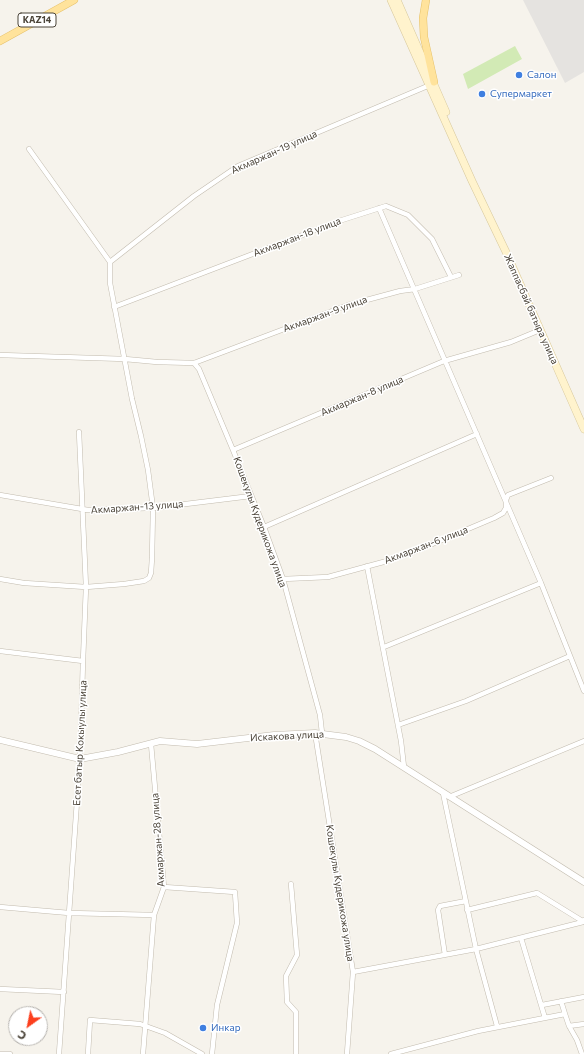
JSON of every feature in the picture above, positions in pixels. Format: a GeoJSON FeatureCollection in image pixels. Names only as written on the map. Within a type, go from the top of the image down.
{"type":"FeatureCollection","features":[{"type":"Feature","properties":{"kind":"main road","name":"KAZ14"},"geometry":{"type":"LineString","coordinates":[[0,41],[74,0]]}},
{"type":"Feature","properties":{"kind":"main road"},"geometry":{"type":"LineString","coordinates":[[391,0],[432,84]]}},
{"type":"Feature","properties":{"kind":"main road"},"geometry":{"type":"LineString","coordinates":[[398,0],[432,84]]}},
{"type":"Feature","properties":{"kind":"main road"},"geometry":{"type":"LineString","coordinates":[[426,0],[423,18],[424,37],[432,84]]}},
{"type":"Feature","properties":{"kind":"main road","name":"Жаппасбай батыра улица"},"geometry":{"type":"LineString","coordinates":[[432,84],[472,181],[584,429]]}},
{"type":"Feature","properties":{"kind":"street","name":"Акмаржан-19 улица"},"geometry":{"type":"LineString","coordinates":[[110,262],[194,196],[238,166],[432,84]]}},
{"type":"Feature","properties":{"kind":"street"},"geometry":{"type":"LineString","coordinates":[[0,579],[24,583],[86,587],[144,581],[149,578],[151,573],[153,508],[141,436],[114,307],[110,283],[110,262],[29,149]]}},
{"type":"Feature","properties":{"kind":"street","name":"Акмаржан-18 улица"},"geometry":{"type":"LineString","coordinates":[[114,307],[339,221],[386,206],[408,215],[432,239],[451,277]]}},
{"type":"Feature","properties":{"kind":"street"},"geometry":{"type":"LineString","coordinates":[[379,208],[415,289],[444,361],[506,500],[584,691]]}},
{"type":"Feature","properties":{"kind":"street","name":"Акмаржан-9 улица"},"geometry":{"type":"LineString","coordinates":[[194,363],[348,305],[400,291],[415,289],[459,275]]}},
{"type":"Feature","properties":{"kind":"street","name":"Акмаржан-8 улица"},"geometry":{"type":"LineString","coordinates":[[233,450],[444,361],[511,342],[540,330]]}},
{"type":"Feature","properties":{"kind":"street"},"geometry":{"type":"LineString","coordinates":[[0,355],[194,363]]}},
{"type":"Feature","properties":{"kind":"street","name":"Кошекулы Кудерикожа улица"},"geometry":{"type":"LineString","coordinates":[[194,363],[199,369],[264,527],[282,579],[320,715],[318,733],[353,972],[347,1054]]}},
{"type":"Feature","properties":{"kind":"street","name":"Есет батыр Кокыулы улица"},"geometry":{"type":"LineString","coordinates":[[59,1054],[80,759],[84,661],[86,587],[79,432]]}},
{"type":"Feature","properties":{"kind":"street"},"geometry":{"type":"LineString","coordinates":[[264,527],[477,434]]}},
{"type":"Feature","properties":{"kind":"street","name":"Акмаржан-6 улица"},"geometry":{"type":"LineString","coordinates":[[282,579],[328,577],[411,553],[494,518],[503,513],[506,508],[506,500],[508,495],[551,478]]}},
{"type":"Feature","properties":{"kind":"street","name":"Акмаржан-13 улица"},"geometry":{"type":"LineString","coordinates":[[0,495],[88,510],[153,508],[251,496]]}},
{"type":"Feature","properties":{"kind":"street"},"geometry":{"type":"LineString","coordinates":[[367,566],[384,647],[404,767]]}},
{"type":"Feature","properties":{"kind":"street"},"geometry":{"type":"LineString","coordinates":[[384,647],[541,583]]}},
{"type":"Feature","properties":{"kind":"street"},"geometry":{"type":"LineString","coordinates":[[0,651],[84,661]]}},
{"type":"Feature","properties":{"kind":"street"},"geometry":{"type":"LineString","coordinates":[[398,725],[466,701],[570,656]]}},
{"type":"Feature","properties":{"kind":"street","name":"Искакова улица"},"geometry":{"type":"LineString","coordinates":[[0,740],[80,759],[118,752],[160,741],[197,744],[274,735],[318,733],[346,737],[359,741],[375,749],[584,882]]}},
{"type":"Feature","properties":{"kind":"street"},"geometry":{"type":"LineString","coordinates":[[450,797],[584,741]]}},
{"type":"Feature","properties":{"kind":"street","name":"Акмаржан-28 улица"},"geometry":{"type":"LineString","coordinates":[[143,1054],[154,915],[164,887],[151,744]]}},
{"type":"Feature","properties":{"kind":"street"},"geometry":{"type":"LineString","coordinates":[[443,793],[476,949],[497,1026]]}},
{"type":"Feature","properties":{"kind":"street"},"geometry":{"type":"LineString","coordinates":[[291,884],[297,955],[286,976],[287,1002],[296,1012],[296,1054]]}},
{"type":"Feature","properties":{"kind":"street"},"geometry":{"type":"LineString","coordinates":[[164,887],[235,892],[237,923],[217,1005],[212,1054]]}},
{"type":"Feature","properties":{"kind":"street"},"geometry":{"type":"LineString","coordinates":[[467,910],[537,894],[584,921]]}},
{"type":"Feature","properties":{"kind":"street"},"geometry":{"type":"LineString","coordinates":[[445,955],[438,910],[440,906],[466,901]]}},
{"type":"Feature","properties":{"kind":"street"},"geometry":{"type":"LineString","coordinates":[[0,907],[69,913],[154,915]]}},
{"type":"Feature","properties":{"kind":"street"},"geometry":{"type":"LineString","coordinates":[[353,972],[476,949],[584,921]]}},
{"type":"Feature","properties":{"kind":"street"},"geometry":{"type":"LineString","coordinates":[[521,938],[545,1018]]}},
{"type":"Feature","properties":{"kind":"street"},"geometry":{"type":"LineString","coordinates":[[0,989],[64,992]]}},
{"type":"Feature","properties":{"kind":"street"},"geometry":{"type":"LineString","coordinates":[[542,1005],[584,996]]}},
{"type":"Feature","properties":{"kind":"street"},"geometry":{"type":"LineString","coordinates":[[561,1001],[564,1014],[582,1054]]}},
{"type":"Feature","properties":{"kind":"street"},"geometry":{"type":"LineString","coordinates":[[391,1054],[497,1026],[564,1014]]}},
{"type":"Feature","properties":{"kind":"street"},"geometry":{"type":"LineString","coordinates":[[88,1054],[90,1020],[140,1024],[165,1033],[202,1054]]}},
{"type":"Feature","properties":{"kind":"street"},"geometry":{"type":"LineString","coordinates":[[569,1026],[584,1024]]}},
{"type":"Feature","properties":{"kind":"street"},"geometry":{"type":"LineString","coordinates":[[0,1054],[10,1054]]}},
{"type":"Feature","properties":{"kind":"green space"},"geometry":{"type":"Polygon","coordinates":[[[515,46],[522,59],[468,89],[463,74],[515,46]]]}},
{"type":"Feature","properties":{"kind":"shaded area"},"geometry":{"type":"Polygon","coordinates":[[[523,0],[584,0],[584,72],[565,83],[523,0]]]}},
{"type":"Feature","properties":{"kind":"place","name":"Салон"},"geometry":{"type":"Point","coordinates":[519,75]}},
{"type":"Feature","properties":{"kind":"place","name":"Супермаркет"},"geometry":{"type":"Point","coordinates":[482,94]}},
{"type":"Feature","properties":{"kind":"place","name":"Инкар"},"geometry":{"type":"Point","coordinates":[203,1028]}}]}
